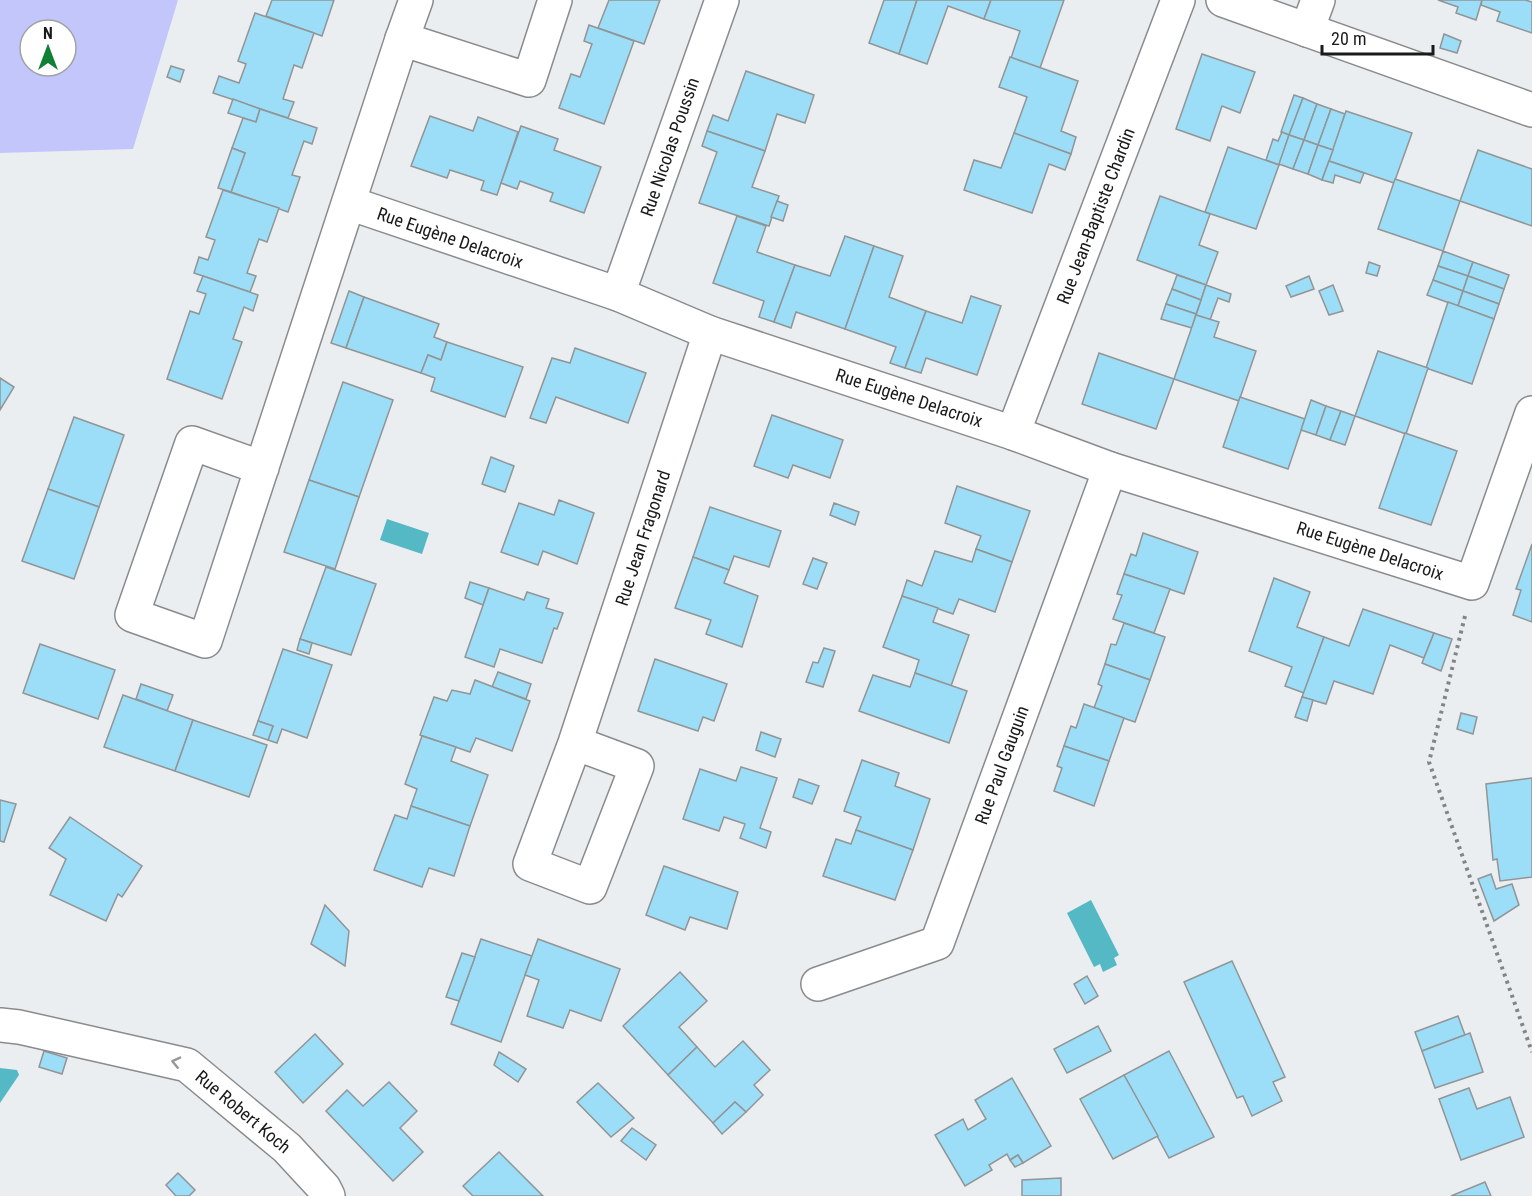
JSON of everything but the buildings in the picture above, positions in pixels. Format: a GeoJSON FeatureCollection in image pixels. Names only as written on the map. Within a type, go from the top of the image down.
{"type":"FeatureCollection","features":[{"type":"Feature","properties":{"kind":"street"},"geometry":{"type":"LineString","coordinates":[[262,468],[192,443],[132,615],[205,641],[262,468],[349,203],[402,39],[416,0]]}},
{"type":"Feature","properties":{"kind":"street"},"geometry":{"type":"LineString","coordinates":[[402,39],[529,80],[555,0]]}},
{"type":"Feature","properties":{"kind":"street","name":"Rue Nicolas Poussin"},"geometry":{"type":"LineString","coordinates":[[618,294],[722,0]]}},
{"type":"Feature","properties":{"kind":"street","name":"Rue Jean-Baptiste Chardin"},"geometry":{"type":"LineString","coordinates":[[1013,433],[1178,0]]}},
{"type":"Feature","properties":{"kind":"street"},"geometry":{"type":"LineString","coordinates":[[1222,0],[1532,110]]}},
{"type":"Feature","properties":{"kind":"street"},"geometry":{"type":"LineString","coordinates":[[1307,30],[1318,0]]}},
{"type":"Feature","properties":{"kind":"street","name":"Rue Eugène Delacroix"},"geometry":{"type":"LineString","coordinates":[[349,203],[618,294],[710,333],[1013,433],[1110,469],[1472,584]]}},
{"type":"Feature","properties":{"kind":"street","name":"Rue Jean Fragonard"},"geometry":{"type":"LineString","coordinates":[[575,743],[710,333]]}},
{"type":"Feature","properties":{"kind":"street"},"geometry":{"type":"LineString","coordinates":[[1472,584],[1532,412]]}},
{"type":"Feature","properties":{"kind":"street","name":"Rue Paul Gauguin"},"geometry":{"type":"LineString","coordinates":[[818,984],[938,943],[1110,469]]}},
{"type":"Feature","properties":{"kind":"street","name":"Rue Robert Koch"},"geometry":{"type":"LineString","coordinates":[[10,1026],[187,1065],[287,1148],[324,1188],[328,1196]]}},
{"type":"Feature","properties":{"kind":"path"},"geometry":{"type":"LineString","coordinates":[[1472,584],[1429,762],[1532,1052]]}},
{"type":"Feature","properties":{"kind":"shaded area"},"geometry":{"type":"Polygon","coordinates":[[[0,0],[178,0],[133,149],[0,153],[0,0]]]}},
{"type":"Feature","properties":{"kind":"shaded area"},"geometry":{"type":"Polygon","coordinates":[[[387,519],[429,533],[422,554],[380,540],[387,519]]]}},
{"type":"Feature","properties":{"kind":"shaded area"},"geometry":{"type":"Polygon","coordinates":[[[1091,900],[1119,955],[1114,958],[1117,965],[1103,972],[1100,964],[1094,967],[1067,913],[1091,900]]]}},
{"type":"Feature","properties":{"kind":"shaded area"},"geometry":{"type":"Polygon","coordinates":[[[0,1068],[17,1070],[19,1075],[0,1103],[0,1068]]]}}]}
